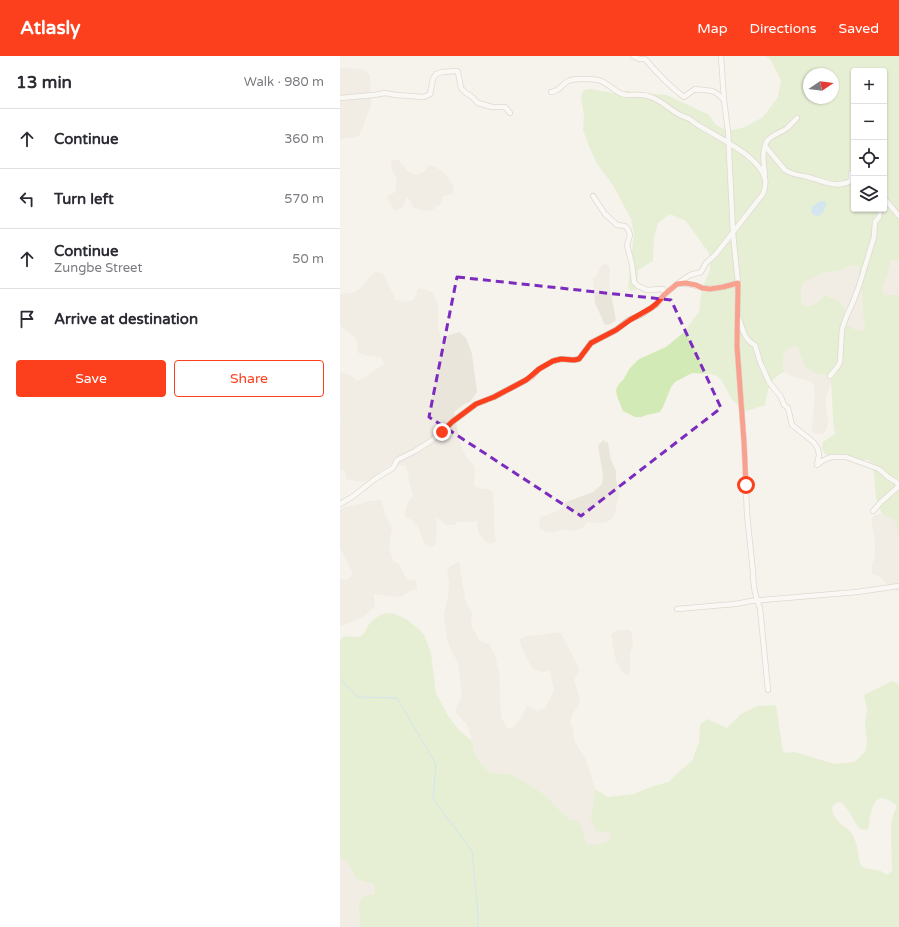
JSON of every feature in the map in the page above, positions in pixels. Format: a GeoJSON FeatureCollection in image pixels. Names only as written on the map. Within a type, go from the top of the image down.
{"type":"FeatureCollection","features":[{"type":"Feature","properties":{"kind":"street"},"geometry":{"type":"LineString","coordinates":[[634,56],[639,59],[645,59],[672,89],[684,97],[695,89],[700,91],[711,91],[716,93],[724,100]]}},
{"type":"Feature","properties":{"kind":"street"},"geometry":{"type":"LineString","coordinates":[[721,56],[728,141],[733,233],[738,283],[737,346],[744,442],[746,514],[753,579],[757,601],[760,608],[768,690]]}},
{"type":"Feature","properties":{"kind":"street"},"geometry":{"type":"LineString","coordinates":[[340,98],[385,93],[424,97],[430,94],[433,79],[436,74],[457,71],[461,88],[472,96],[478,103],[492,107],[505,107],[510,113]]}},
{"type":"Feature","properties":{"kind":"street"},"geometry":{"type":"LineString","coordinates":[[551,92],[558,90],[568,81],[576,79],[598,80],[614,88],[620,93],[627,95],[638,94],[652,97],[671,110],[689,118],[696,124],[728,141],[757,164],[765,179]]}},
{"type":"Feature","properties":{"kind":"street"},"geometry":{"type":"LineString","coordinates":[[340,504],[393,468],[397,460],[416,451],[431,441],[452,422],[476,404],[494,397],[526,380],[539,369],[553,361],[561,359],[579,359],[591,343],[642,314],[656,304],[677,284],[690,275],[701,272],[706,263],[716,254],[763,194],[765,187],[765,146],[768,140],[785,130],[797,118]]}},
{"type":"Feature","properties":{"kind":"street"},"geometry":{"type":"LineString","coordinates":[[765,146],[785,170],[794,174],[830,184],[850,182],[852,176]]}},
{"type":"Feature","properties":{"kind":"street"},"geometry":{"type":"LineString","coordinates":[[593,196],[605,214],[617,225],[625,226],[628,229],[630,236],[627,245],[632,264],[634,282],[638,286],[647,290],[663,289],[665,294]]}},
{"type":"Feature","properties":{"kind":"street"},"geometry":{"type":"LineString","coordinates":[[887,202],[899,216]]}},
{"type":"Feature","properties":{"kind":"street"},"geometry":{"type":"LineString","coordinates":[[830,376],[840,362],[842,329],[859,286],[874,237],[875,222],[880,212]]}},
{"type":"Feature","properties":{"kind":"street"},"geometry":{"type":"LineString","coordinates":[[677,284],[685,283],[710,289],[738,283]]}},
{"type":"Feature","properties":{"kind":"street"},"geometry":{"type":"LineString","coordinates":[[738,315],[745,338],[750,343],[755,345],[760,362],[769,382],[781,397],[784,405],[788,408],[792,425],[815,444],[819,456],[817,465],[831,457],[846,458],[879,469],[898,484],[897,488],[873,511]]}},
{"type":"Feature","properties":{"kind":"street"},"geometry":{"type":"LineString","coordinates":[[677,608],[857,592],[899,586]]}},
{"type":"Feature","properties":{"kind":"highlighted area"},"geometry":{"type":"Polygon","coordinates":[[[457,277],[671,300],[721,408],[581,516],[429,417],[457,277]]]}},
{"type":"Feature","properties":{"kind":"shaded area"},"geometry":{"type":"Polygon","coordinates":[[[340,68],[363,69],[370,75],[371,105],[359,136],[340,140],[340,68]]]}},
{"type":"Feature","properties":{"kind":"shaded area"},"geometry":{"type":"Polygon","coordinates":[[[392,160],[398,160],[409,172],[415,175],[423,173],[429,165],[437,168],[447,176],[454,188],[453,194],[443,196],[441,204],[431,211],[414,208],[407,197],[403,206],[396,211],[392,207],[387,197],[395,192],[397,179],[391,169],[392,160]]]}},
{"type":"Feature","properties":{"kind":"shaded area"},"geometry":{"type":"Polygon","coordinates":[[[891,260],[899,261],[899,295],[884,295],[882,289],[888,275],[891,260]]]}},
{"type":"Feature","properties":{"kind":"shaded area"},"geometry":{"type":"Polygon","coordinates":[[[605,264],[609,266],[610,269],[609,282],[616,320],[611,324],[605,325],[595,303],[593,278],[597,275],[601,266],[605,264]]]}},
{"type":"Feature","properties":{"kind":"shaded area"},"geometry":{"type":"Polygon","coordinates":[[[852,265],[860,268],[859,278],[865,325],[863,331],[850,328],[845,322],[845,309],[841,303],[830,296],[825,295],[811,306],[803,306],[801,301],[801,290],[803,283],[824,272],[838,271],[852,265]]]}},
{"type":"Feature","properties":{"kind":"shaded area"},"geometry":{"type":"Polygon","coordinates":[[[375,272],[382,273],[395,299],[405,302],[414,300],[418,288],[433,293],[438,304],[438,329],[441,338],[459,332],[466,338],[472,354],[477,392],[470,402],[464,404],[454,412],[460,443],[465,455],[475,467],[474,486],[480,489],[490,489],[493,493],[496,542],[489,544],[483,539],[478,532],[477,521],[458,522],[453,525],[446,525],[436,517],[437,531],[435,546],[430,547],[425,545],[419,529],[413,521],[405,516],[407,504],[413,496],[406,466],[391,464],[372,478],[363,482],[346,479],[345,471],[340,469],[340,424],[342,421],[340,419],[340,372],[350,375],[357,381],[384,364],[381,357],[358,353],[357,341],[353,335],[342,328],[340,322],[340,294],[352,293],[361,288],[369,277],[375,272]]]}},
{"type":"Feature","properties":{"kind":"shaded area"},"geometry":{"type":"Polygon","coordinates":[[[795,346],[798,347],[805,367],[819,375],[827,375],[831,379],[825,400],[828,421],[827,428],[825,432],[819,434],[812,432],[815,393],[814,385],[810,381],[791,376],[784,372],[782,360],[786,351],[795,346]]]}},
{"type":"Feature","properties":{"kind":"shaded area"},"geometry":{"type":"Polygon","coordinates":[[[603,440],[608,443],[611,460],[616,471],[619,495],[614,516],[609,521],[603,523],[586,522],[584,527],[572,531],[563,529],[555,532],[546,532],[539,527],[540,517],[559,511],[566,502],[593,492],[602,484],[603,474],[598,446],[603,440]]]}},
{"type":"Feature","properties":{"kind":"shaded area"},"geometry":{"type":"Polygon","coordinates":[[[380,500],[392,528],[389,547],[393,561],[399,564],[407,580],[416,580],[417,589],[412,590],[401,597],[374,594],[375,606],[357,620],[340,626],[340,579],[347,580],[353,574],[340,547],[340,510],[343,507],[380,500]]]}},
{"type":"Feature","properties":{"kind":"shaded area"},"geometry":{"type":"Polygon","coordinates":[[[882,514],[891,517],[896,522],[899,536],[899,592],[889,586],[880,577],[872,574],[872,565],[875,556],[875,542],[871,519],[876,515],[882,514]]]}},
{"type":"Feature","properties":{"kind":"shaded area"},"geometry":{"type":"Polygon","coordinates":[[[459,562],[465,600],[472,613],[471,625],[479,640],[490,645],[495,655],[499,672],[501,717],[507,728],[513,728],[520,720],[527,706],[538,711],[545,708],[554,691],[550,670],[542,672],[533,669],[521,646],[520,639],[526,636],[561,633],[578,666],[579,672],[574,680],[580,700],[577,708],[572,714],[570,722],[573,729],[575,742],[586,760],[595,789],[594,801],[604,832],[610,833],[611,839],[606,842],[596,845],[587,845],[578,821],[569,819],[547,797],[511,774],[491,774],[480,763],[474,752],[467,724],[455,710],[462,695],[458,662],[450,649],[444,615],[449,582],[447,569],[459,562]]]}},
{"type":"Feature","properties":{"kind":"shaded area"},"geometry":{"type":"Polygon","coordinates":[[[630,630],[633,645],[630,652],[630,673],[626,675],[623,673],[616,661],[611,634],[616,631],[630,630]]]}},
{"type":"Feature","properties":{"kind":"shaded area"},"geometry":{"type":"Polygon","coordinates":[[[340,856],[351,868],[356,879],[374,884],[375,894],[359,915],[360,927],[340,927],[340,856]]]}},
{"type":"Feature","properties":{"kind":"green space"},"geometry":{"type":"Polygon","coordinates":[[[765,56],[899,56],[899,261],[891,260],[883,288],[884,295],[899,295],[899,536],[894,520],[882,514],[878,505],[873,464],[868,460],[851,459],[825,454],[822,448],[823,442],[835,434],[831,379],[827,375],[817,374],[805,367],[798,347],[789,348],[785,353],[783,359],[784,372],[772,381],[765,405],[747,411],[741,408],[731,398],[722,381],[717,376],[711,374],[692,373],[675,382],[671,387],[660,412],[641,417],[635,417],[623,411],[617,396],[616,390],[630,368],[639,359],[666,347],[683,333],[699,312],[702,288],[710,270],[709,253],[686,221],[670,214],[658,223],[654,237],[653,261],[638,270],[637,289],[631,291],[628,287],[634,234],[631,219],[613,185],[597,164],[583,130],[584,117],[581,96],[584,90],[590,89],[612,93],[628,91],[648,95],[667,95],[709,115],[716,125],[728,131],[745,127],[763,117],[778,97],[781,80],[770,59],[765,56]],[[852,265],[838,271],[824,272],[803,283],[801,289],[801,300],[803,306],[811,306],[825,295],[840,302],[844,307],[845,322],[853,328],[863,331],[865,325],[859,267],[852,265]]]}},
{"type":"Feature","properties":{"kind":"green space"},"geometry":{"type":"Polygon","coordinates":[[[388,613],[395,614],[406,619],[424,635],[431,653],[436,693],[448,716],[460,731],[472,741],[474,752],[480,763],[491,774],[511,774],[547,797],[569,819],[578,821],[587,845],[600,844],[611,839],[610,833],[596,831],[591,819],[595,789],[608,797],[634,794],[653,786],[669,782],[692,761],[699,742],[700,725],[707,719],[727,728],[741,714],[758,706],[776,705],[783,753],[795,752],[835,764],[854,762],[865,751],[867,744],[865,725],[867,710],[864,695],[892,681],[898,684],[899,927],[360,927],[359,904],[363,896],[375,894],[374,884],[356,879],[348,863],[340,856],[340,640],[348,636],[361,636],[376,617],[388,613]],[[882,798],[878,799],[874,803],[869,828],[866,830],[858,827],[848,810],[841,802],[833,805],[832,808],[832,812],[836,819],[849,830],[856,841],[861,866],[868,869],[881,871],[886,874],[892,871],[891,828],[896,805],[891,801],[882,798]]]}},
{"type":"Feature","properties":{"kind":"water"},"geometry":{"type":"Polygon","coordinates":[[[820,201],[825,201],[826,205],[824,211],[819,216],[814,215],[811,212],[812,207],[820,201]]]}},
{"type":"Feature","properties":{"kind":"waterway"},"geometry":{"type":"LineString","coordinates":[[340,679],[358,697],[397,698],[436,764],[433,799],[472,851],[478,927]]}},
{"type":"Feature","properties":{"kind":"route"},"geometry":{"type":"LineString","coordinates":[[442,432],[452,422],[476,404],[494,397],[526,380],[539,369],[553,361],[561,359],[579,359],[591,343],[616,330],[651,308],[677,284],[685,283],[710,289],[738,283],[737,346],[746,485]]}}]}
